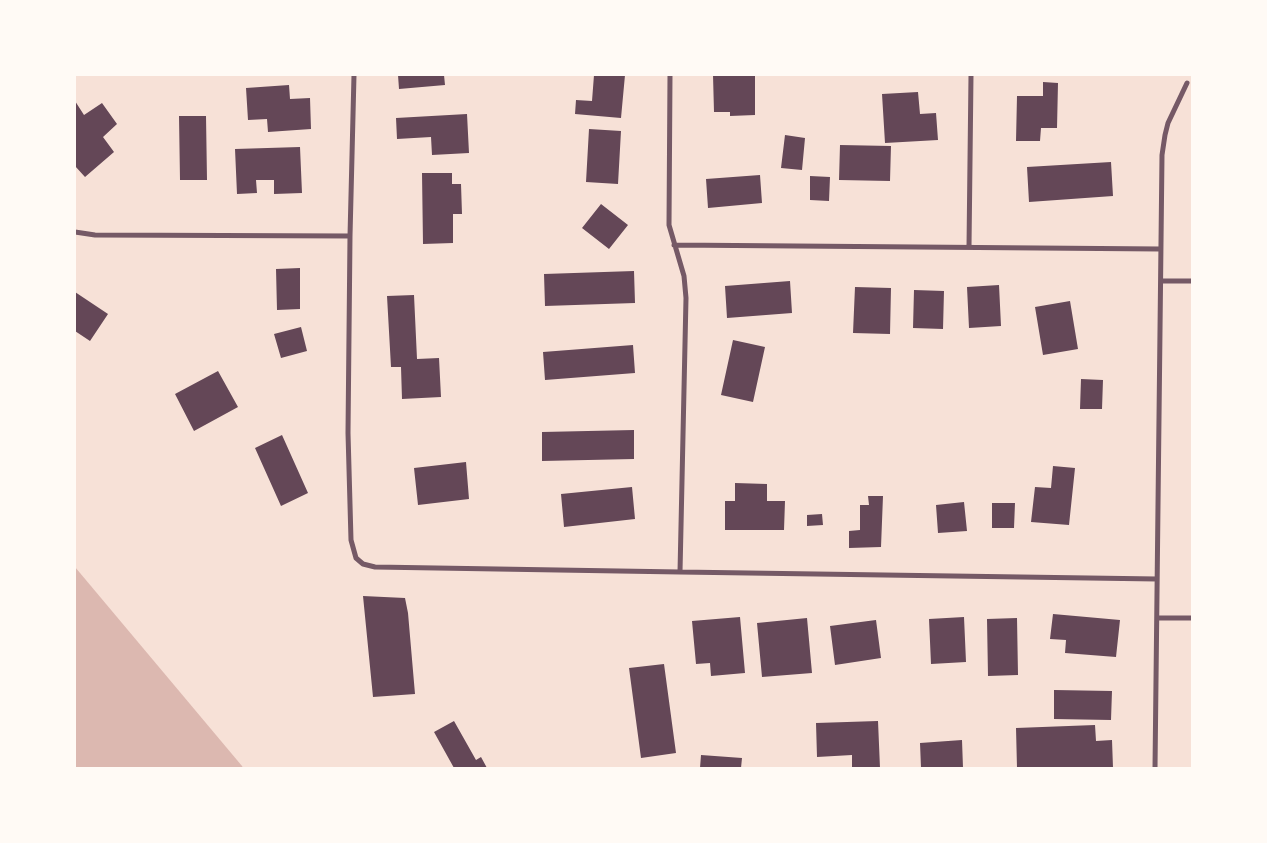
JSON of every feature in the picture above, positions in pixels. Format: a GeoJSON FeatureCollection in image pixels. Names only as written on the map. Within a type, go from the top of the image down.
{"type":"FeatureCollection","features":[{"type":"Feature","properties":{"kind":"street"},"geometry":{"type":"LineString","coordinates":[[354,75],[348,433],[351,540],[353,552],[356,558],[363,564],[375,567],[1157,579]]}},
{"type":"Feature","properties":{"kind":"street"},"geometry":{"type":"LineString","coordinates":[[670,75],[668,219],[684,276],[686,298],[680,572]]}},
{"type":"Feature","properties":{"kind":"street"},"geometry":{"type":"LineString","coordinates":[[969,247],[971,75]]}},
{"type":"Feature","properties":{"kind":"street"},"geometry":{"type":"LineString","coordinates":[[1155,768],[1162,154],[1165,135],[1172,114],[1186,83]]}},
{"type":"Feature","properties":{"kind":"street"},"geometry":{"type":"LineString","coordinates":[[75,232],[95,235],[350,236]]}},
{"type":"Feature","properties":{"kind":"street"},"geometry":{"type":"LineString","coordinates":[[674,245],[1160,248]]}},
{"type":"Feature","properties":{"kind":"street"},"geometry":{"type":"LineString","coordinates":[[1161,281],[1192,281]]}},
{"type":"Feature","properties":{"kind":"street"},"geometry":{"type":"LineString","coordinates":[[1158,618],[1192,618]]}},
{"type":"Feature","properties":{"kind":"shaded area"},"geometry":{"type":"Polygon","coordinates":[[[75,567],[242,766],[243,768],[75,768],[75,567]]]}},
{"type":"Feature","properties":{"kind":"building"},"geometry":{"type":"Polygon","coordinates":[[[398,75],[444,75],[445,85],[399,89],[398,75]]]}},
{"type":"Feature","properties":{"kind":"building"},"geometry":{"type":"Polygon","coordinates":[[[594,75],[625,75],[621,118],[575,114],[576,100],[592,101],[594,75]]]}},
{"type":"Feature","properties":{"kind":"building"},"geometry":{"type":"Polygon","coordinates":[[[713,75],[755,75],[755,115],[730,116],[730,112],[714,112],[713,75]]]}},
{"type":"Feature","properties":{"kind":"building"},"geometry":{"type":"Polygon","coordinates":[[[1043,82],[1058,83],[1057,128],[1041,128],[1040,141],[1016,141],[1017,96],[1043,96],[1043,82]]]}},
{"type":"Feature","properties":{"kind":"building"},"geometry":{"type":"Polygon","coordinates":[[[289,85],[290,99],[310,98],[311,129],[268,132],[267,119],[248,120],[246,88],[289,85]]]}},
{"type":"Feature","properties":{"kind":"building"},"geometry":{"type":"Polygon","coordinates":[[[918,92],[920,114],[936,113],[938,140],[885,143],[882,94],[918,92]]]}},
{"type":"Feature","properties":{"kind":"building"},"geometry":{"type":"Polygon","coordinates":[[[75,101],[84,115],[102,103],[117,124],[103,137],[114,152],[85,177],[75,166],[75,101]]]}},
{"type":"Feature","properties":{"kind":"building"},"geometry":{"type":"Polygon","coordinates":[[[467,114],[469,153],[432,155],[431,137],[397,139],[396,118],[467,114]]]}},
{"type":"Feature","properties":{"kind":"building"},"geometry":{"type":"Polygon","coordinates":[[[179,116],[206,116],[207,180],[180,180],[179,116]]]}},
{"type":"Feature","properties":{"kind":"building"},"geometry":{"type":"Polygon","coordinates":[[[589,129],[621,131],[618,184],[586,182],[589,129]]]}},
{"type":"Feature","properties":{"kind":"building"},"geometry":{"type":"Polygon","coordinates":[[[785,135],[805,138],[802,170],[781,168],[785,135]]]}},
{"type":"Feature","properties":{"kind":"building"},"geometry":{"type":"Polygon","coordinates":[[[840,145],[891,146],[890,181],[839,180],[840,145]]]}},
{"type":"Feature","properties":{"kind":"building"},"geometry":{"type":"Polygon","coordinates":[[[300,147],[302,193],[274,194],[274,180],[256,180],[257,193],[237,194],[235,149],[300,147]]]}},
{"type":"Feature","properties":{"kind":"building"},"geometry":{"type":"Polygon","coordinates":[[[1111,162],[1113,196],[1029,202],[1027,167],[1111,162]]]}},
{"type":"Feature","properties":{"kind":"building"},"geometry":{"type":"Polygon","coordinates":[[[422,173],[452,173],[452,184],[461,184],[462,214],[453,214],[453,243],[423,244],[422,173]]]}},
{"type":"Feature","properties":{"kind":"building"},"geometry":{"type":"Polygon","coordinates":[[[760,175],[762,203],[708,208],[706,179],[760,175]]]}},
{"type":"Feature","properties":{"kind":"building"},"geometry":{"type":"Polygon","coordinates":[[[810,176],[830,177],[829,201],[810,200],[810,176]]]}},
{"type":"Feature","properties":{"kind":"building"},"geometry":{"type":"Polygon","coordinates":[[[601,204],[628,225],[609,249],[582,228],[601,204]]]}},
{"type":"Feature","properties":{"kind":"building"},"geometry":{"type":"Polygon","coordinates":[[[300,268],[300,309],[277,310],[276,269],[300,268]]]}},
{"type":"Feature","properties":{"kind":"building"},"geometry":{"type":"Polygon","coordinates":[[[634,271],[635,303],[545,306],[544,274],[634,271]]]}},
{"type":"Feature","properties":{"kind":"building"},"geometry":{"type":"Polygon","coordinates":[[[790,281],[792,313],[727,318],[725,286],[790,281]]]}},
{"type":"Feature","properties":{"kind":"building"},"geometry":{"type":"Polygon","coordinates":[[[999,285],[1001,326],[969,328],[967,287],[999,285]]]}},
{"type":"Feature","properties":{"kind":"building"},"geometry":{"type":"Polygon","coordinates":[[[855,287],[891,288],[890,334],[853,333],[855,287]]]}},
{"type":"Feature","properties":{"kind":"building"},"geometry":{"type":"Polygon","coordinates":[[[914,290],[944,291],[943,329],[913,328],[914,290]]]}},
{"type":"Feature","properties":{"kind":"building"},"geometry":{"type":"Polygon","coordinates":[[[75,292],[108,314],[90,341],[75,331],[75,292]]]}},
{"type":"Feature","properties":{"kind":"building"},"geometry":{"type":"Polygon","coordinates":[[[414,295],[417,359],[439,358],[441,397],[402,399],[401,367],[391,367],[387,296],[414,295]]]}},
{"type":"Feature","properties":{"kind":"building"},"geometry":{"type":"Polygon","coordinates":[[[1070,301],[1078,349],[1043,355],[1035,307],[1070,301]]]}},
{"type":"Feature","properties":{"kind":"building"},"geometry":{"type":"Polygon","coordinates":[[[301,327],[307,351],[281,358],[274,334],[301,327]]]}},
{"type":"Feature","properties":{"kind":"building"},"geometry":{"type":"Polygon","coordinates":[[[733,340],[765,347],[753,402],[721,395],[733,340]]]}},
{"type":"Feature","properties":{"kind":"building"},"geometry":{"type":"Polygon","coordinates":[[[633,345],[635,373],[545,380],[543,352],[633,345]]]}},
{"type":"Feature","properties":{"kind":"building"},"geometry":{"type":"Polygon","coordinates":[[[218,371],[238,407],[194,431],[175,394],[218,371]]]}},
{"type":"Feature","properties":{"kind":"building"},"geometry":{"type":"Polygon","coordinates":[[[1081,379],[1103,380],[1102,409],[1080,409],[1081,379]]]}},
{"type":"Feature","properties":{"kind":"building"},"geometry":{"type":"Polygon","coordinates":[[[634,430],[634,459],[542,461],[542,432],[634,430]]]}},
{"type":"Feature","properties":{"kind":"building"},"geometry":{"type":"Polygon","coordinates":[[[282,435],[308,493],[281,506],[255,448],[282,435]]]}},
{"type":"Feature","properties":{"kind":"building"},"geometry":{"type":"Polygon","coordinates":[[[466,462],[469,499],[418,505],[414,468],[466,462]]]}},
{"type":"Feature","properties":{"kind":"building"},"geometry":{"type":"Polygon","coordinates":[[[1053,466],[1075,468],[1069,525],[1031,522],[1035,487],[1051,488],[1053,466]]]}},
{"type":"Feature","properties":{"kind":"building"},"geometry":{"type":"Polygon","coordinates":[[[735,483],[767,484],[767,501],[785,501],[784,530],[725,530],[725,501],[735,501],[735,483]]]}},
{"type":"Feature","properties":{"kind":"building"},"geometry":{"type":"Polygon","coordinates":[[[632,487],[635,519],[564,527],[561,494],[632,487]]]}},
{"type":"Feature","properties":{"kind":"building"},"geometry":{"type":"Polygon","coordinates":[[[868,496],[883,496],[881,547],[849,548],[849,531],[860,530],[860,505],[869,505],[868,496]]]}},
{"type":"Feature","properties":{"kind":"building"},"geometry":{"type":"Polygon","coordinates":[[[964,502],[967,531],[938,533],[936,505],[964,502]]]}},
{"type":"Feature","properties":{"kind":"building"},"geometry":{"type":"Polygon","coordinates":[[[992,503],[1015,503],[1014,528],[992,528],[992,503]]]}},
{"type":"Feature","properties":{"kind":"building"},"geometry":{"type":"Polygon","coordinates":[[[822,514],[823,525],[807,526],[807,515],[822,514]]]}},
{"type":"Feature","properties":{"kind":"building"},"geometry":{"type":"Polygon","coordinates":[[[363,596],[405,598],[415,694],[373,697],[363,596]]]}},
{"type":"Feature","properties":{"kind":"building"},"geometry":{"type":"Polygon","coordinates":[[[1053,614],[1120,620],[1116,657],[1065,653],[1066,640],[1050,639],[1053,614]]]}},
{"type":"Feature","properties":{"kind":"building"},"geometry":{"type":"Polygon","coordinates":[[[740,617],[745,673],[711,676],[710,663],[696,664],[692,621],[740,617]]]}},
{"type":"Feature","properties":{"kind":"building"},"geometry":{"type":"Polygon","coordinates":[[[964,617],[966,662],[931,664],[929,619],[964,617]]]}},
{"type":"Feature","properties":{"kind":"building"},"geometry":{"type":"Polygon","coordinates":[[[807,618],[812,673],[762,677],[757,623],[807,618]]]}},
{"type":"Feature","properties":{"kind":"building"},"geometry":{"type":"Polygon","coordinates":[[[1017,618],[1018,675],[988,676],[987,619],[1017,618]]]}},
{"type":"Feature","properties":{"kind":"building"},"geometry":{"type":"Polygon","coordinates":[[[876,620],[881,658],[835,665],[830,626],[876,620]]]}},
{"type":"Feature","properties":{"kind":"building"},"geometry":{"type":"Polygon","coordinates":[[[664,664],[676,753],[641,758],[629,668],[664,664]]]}},
{"type":"Feature","properties":{"kind":"building"},"geometry":{"type":"Polygon","coordinates":[[[1054,690],[1112,691],[1111,720],[1054,719],[1054,690]]]}},
{"type":"Feature","properties":{"kind":"building"},"geometry":{"type":"Polygon","coordinates":[[[454,721],[476,760],[481,757],[487,768],[454,768],[434,732],[454,721]]]}},
{"type":"Feature","properties":{"kind":"building"},"geometry":{"type":"Polygon","coordinates":[[[878,721],[880,768],[852,768],[852,755],[817,757],[816,723],[878,721]]]}},
{"type":"Feature","properties":{"kind":"building"},"geometry":{"type":"Polygon","coordinates":[[[1095,725],[1096,741],[1112,740],[1113,768],[1017,768],[1016,728],[1095,725]]]}},
{"type":"Feature","properties":{"kind":"building"},"geometry":{"type":"Polygon","coordinates":[[[962,740],[963,768],[921,768],[920,743],[962,740]]]}},
{"type":"Feature","properties":{"kind":"building"},"geometry":{"type":"Polygon","coordinates":[[[701,755],[742,758],[741,768],[700,768],[701,755]]]}}]}
